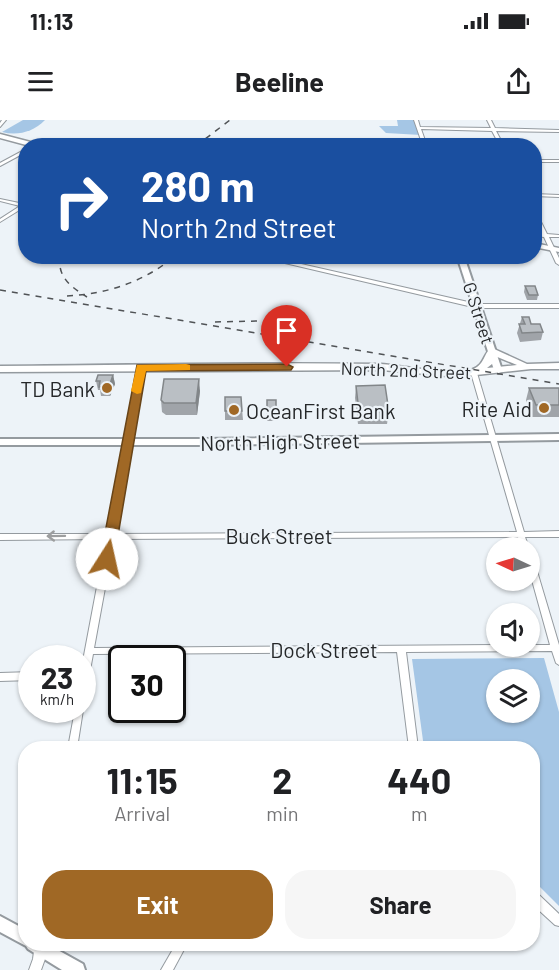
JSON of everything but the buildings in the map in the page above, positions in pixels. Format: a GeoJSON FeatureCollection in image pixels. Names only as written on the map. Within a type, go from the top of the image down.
{"type":"FeatureCollection","features":[{"type":"Feature","properties":{"kind":"main road"},"geometry":{"type":"LineString","coordinates":[[0,136],[18,140]]}},
{"type":"Feature","properties":{"kind":"main road"},"geometry":{"type":"LineString","coordinates":[[474,373],[487,364],[492,351],[509,360],[534,366]]}},
{"type":"Feature","properties":{"kind":"main road","name":"North 2nd Street"},"geometry":{"type":"LineString","coordinates":[[0,369],[382,367],[474,373],[534,366],[559,366]]}},
{"type":"Feature","properties":{"kind":"street"},"geometry":{"type":"LineString","coordinates":[[0,126],[4,120]]}},
{"type":"Feature","properties":{"kind":"street"},"geometry":{"type":"LineString","coordinates":[[416,120],[422,138]]}},
{"type":"Feature","properties":{"kind":"street"},"geometry":{"type":"LineString","coordinates":[[489,120],[498,138]]}},
{"type":"Feature","properties":{"kind":"street"},"geometry":{"type":"LineString","coordinates":[[419,128],[559,131]]}},
{"type":"Feature","properties":{"kind":"street"},"geometry":{"type":"LineString","coordinates":[[0,165],[18,155]]}},
{"type":"Feature","properties":{"kind":"street"},"geometry":{"type":"LineString","coordinates":[[542,161],[559,161]]}},
{"type":"Feature","properties":{"kind":"street"},"geometry":{"type":"LineString","coordinates":[[542,195],[559,196]]}},
{"type":"Feature","properties":{"kind":"street"},"geometry":{"type":"LineString","coordinates":[[0,200],[18,204]]}},
{"type":"Feature","properties":{"kind":"street"},"geometry":{"type":"LineString","coordinates":[[0,221],[18,209]]}},
{"type":"Feature","properties":{"kind":"street"},"geometry":{"type":"LineString","coordinates":[[542,228],[556,249],[559,263]]}},
{"type":"Feature","properties":{"kind":"street"},"geometry":{"type":"LineString","coordinates":[[542,236],[559,236]]}},
{"type":"Feature","properties":{"kind":"street"},"geometry":{"type":"LineString","coordinates":[[292,264],[477,306],[559,306]]}},
{"type":"Feature","properties":{"kind":"street","name":"G Street"},"geometry":{"type":"LineString","coordinates":[[463,264],[498,370]]}},
{"type":"Feature","properties":{"kind":"street"},"geometry":{"type":"LineString","coordinates":[[91,645],[141,368]]}},
{"type":"Feature","properties":{"kind":"street"},"geometry":{"type":"LineString","coordinates":[[474,373],[522,537]]}},
{"type":"Feature","properties":{"kind":"street","name":"North High Street"},"geometry":{"type":"LineString","coordinates":[[0,442],[559,437]]}},
{"type":"Feature","properties":{"kind":"street","name":"Buck Street"},"geometry":{"type":"LineString","coordinates":[[0,537],[559,534]]}},
{"type":"Feature","properties":{"kind":"street"},"geometry":{"type":"LineString","coordinates":[[539,591],[559,661]]}},
{"type":"Feature","properties":{"kind":"street","name":"Dock Street"},"geometry":{"type":"LineString","coordinates":[[96,651],[557,648]]}},
{"type":"Feature","properties":{"kind":"street"},"geometry":{"type":"LineString","coordinates":[[401,649],[413,741]]}},
{"type":"Feature","properties":{"kind":"street"},"geometry":{"type":"LineString","coordinates":[[0,677],[18,676]]}},
{"type":"Feature","properties":{"kind":"street"},"geometry":{"type":"LineString","coordinates":[[73,741],[77,723]]}},
{"type":"Feature","properties":{"kind":"street"},"geometry":{"type":"LineString","coordinates":[[540,903],[559,921]]}},
{"type":"Feature","properties":{"kind":"street"},"geometry":{"type":"LineString","coordinates":[[0,924],[18,934]]}},
{"type":"Feature","properties":{"kind":"street"},"geometry":{"type":"LineString","coordinates":[[35,970],[37,951]]}},
{"type":"Feature","properties":{"kind":"street"},"geometry":{"type":"LineString","coordinates":[[47,951],[77,970]]}},
{"type":"Feature","properties":{"kind":"street"},"geometry":{"type":"LineString","coordinates":[[167,970],[178,951]]}},
{"type":"Feature","properties":{"kind":"shaded area"},"geometry":{"type":"Polygon","coordinates":[[[23,120],[45,120],[25,132],[14,134],[2,132],[23,120]]]}},
{"type":"Feature","properties":{"kind":"shaded area"},"geometry":{"type":"Polygon","coordinates":[[[397,120],[416,120],[421,135],[386,133],[379,126],[398,126],[397,120]]]}},
{"type":"Feature","properties":{"kind":"shaded area"},"geometry":{"type":"Polygon","coordinates":[[[544,658],[559,712],[559,906],[540,887],[540,741],[423,741],[412,659],[544,658]]]}},
{"type":"Feature","properties":{"kind":"railway"},"geometry":{"type":"LineString","coordinates":[[206,138],[230,120]]}},
{"type":"Feature","properties":{"kind":"railway"},"geometry":{"type":"LineString","coordinates":[[60,264],[66,281],[84,295]]}},
{"type":"Feature","properties":{"kind":"railway"},"geometry":{"type":"LineString","coordinates":[[84,295],[138,280],[164,264]]}},
{"type":"Feature","properties":{"kind":"railway"},"geometry":{"type":"LineString","coordinates":[[0,290],[559,384]]}},
{"type":"Feature","properties":{"kind":"railway"},"geometry":{"type":"LineString","coordinates":[[67,296],[84,295]]}},
{"type":"Feature","properties":{"kind":"railway"},"geometry":{"type":"LineString","coordinates":[[215,322],[257,321],[308,329]]}},
{"type":"Feature","properties":{"kind":"slow traffic"},"geometry":{"type":"LineString","coordinates":[[137,391],[141,368],[186,368]]}},
{"type":"Feature","properties":{"kind":"place","name":"TD Bank"},"geometry":{"type":"Point","coordinates":[107,388]}},
{"type":"Feature","properties":{"kind":"place","name":"Rite Aid"},"geometry":{"type":"Point","coordinates":[544,408]}},
{"type":"Feature","properties":{"kind":"place","name":"OceanFirst Bank"},"geometry":{"type":"Point","coordinates":[234,410]}},
{"type":"Feature","properties":{"kind":"route"},"geometry":{"type":"LineString","coordinates":[[107,559],[141,368],[287,367]]}}]}
